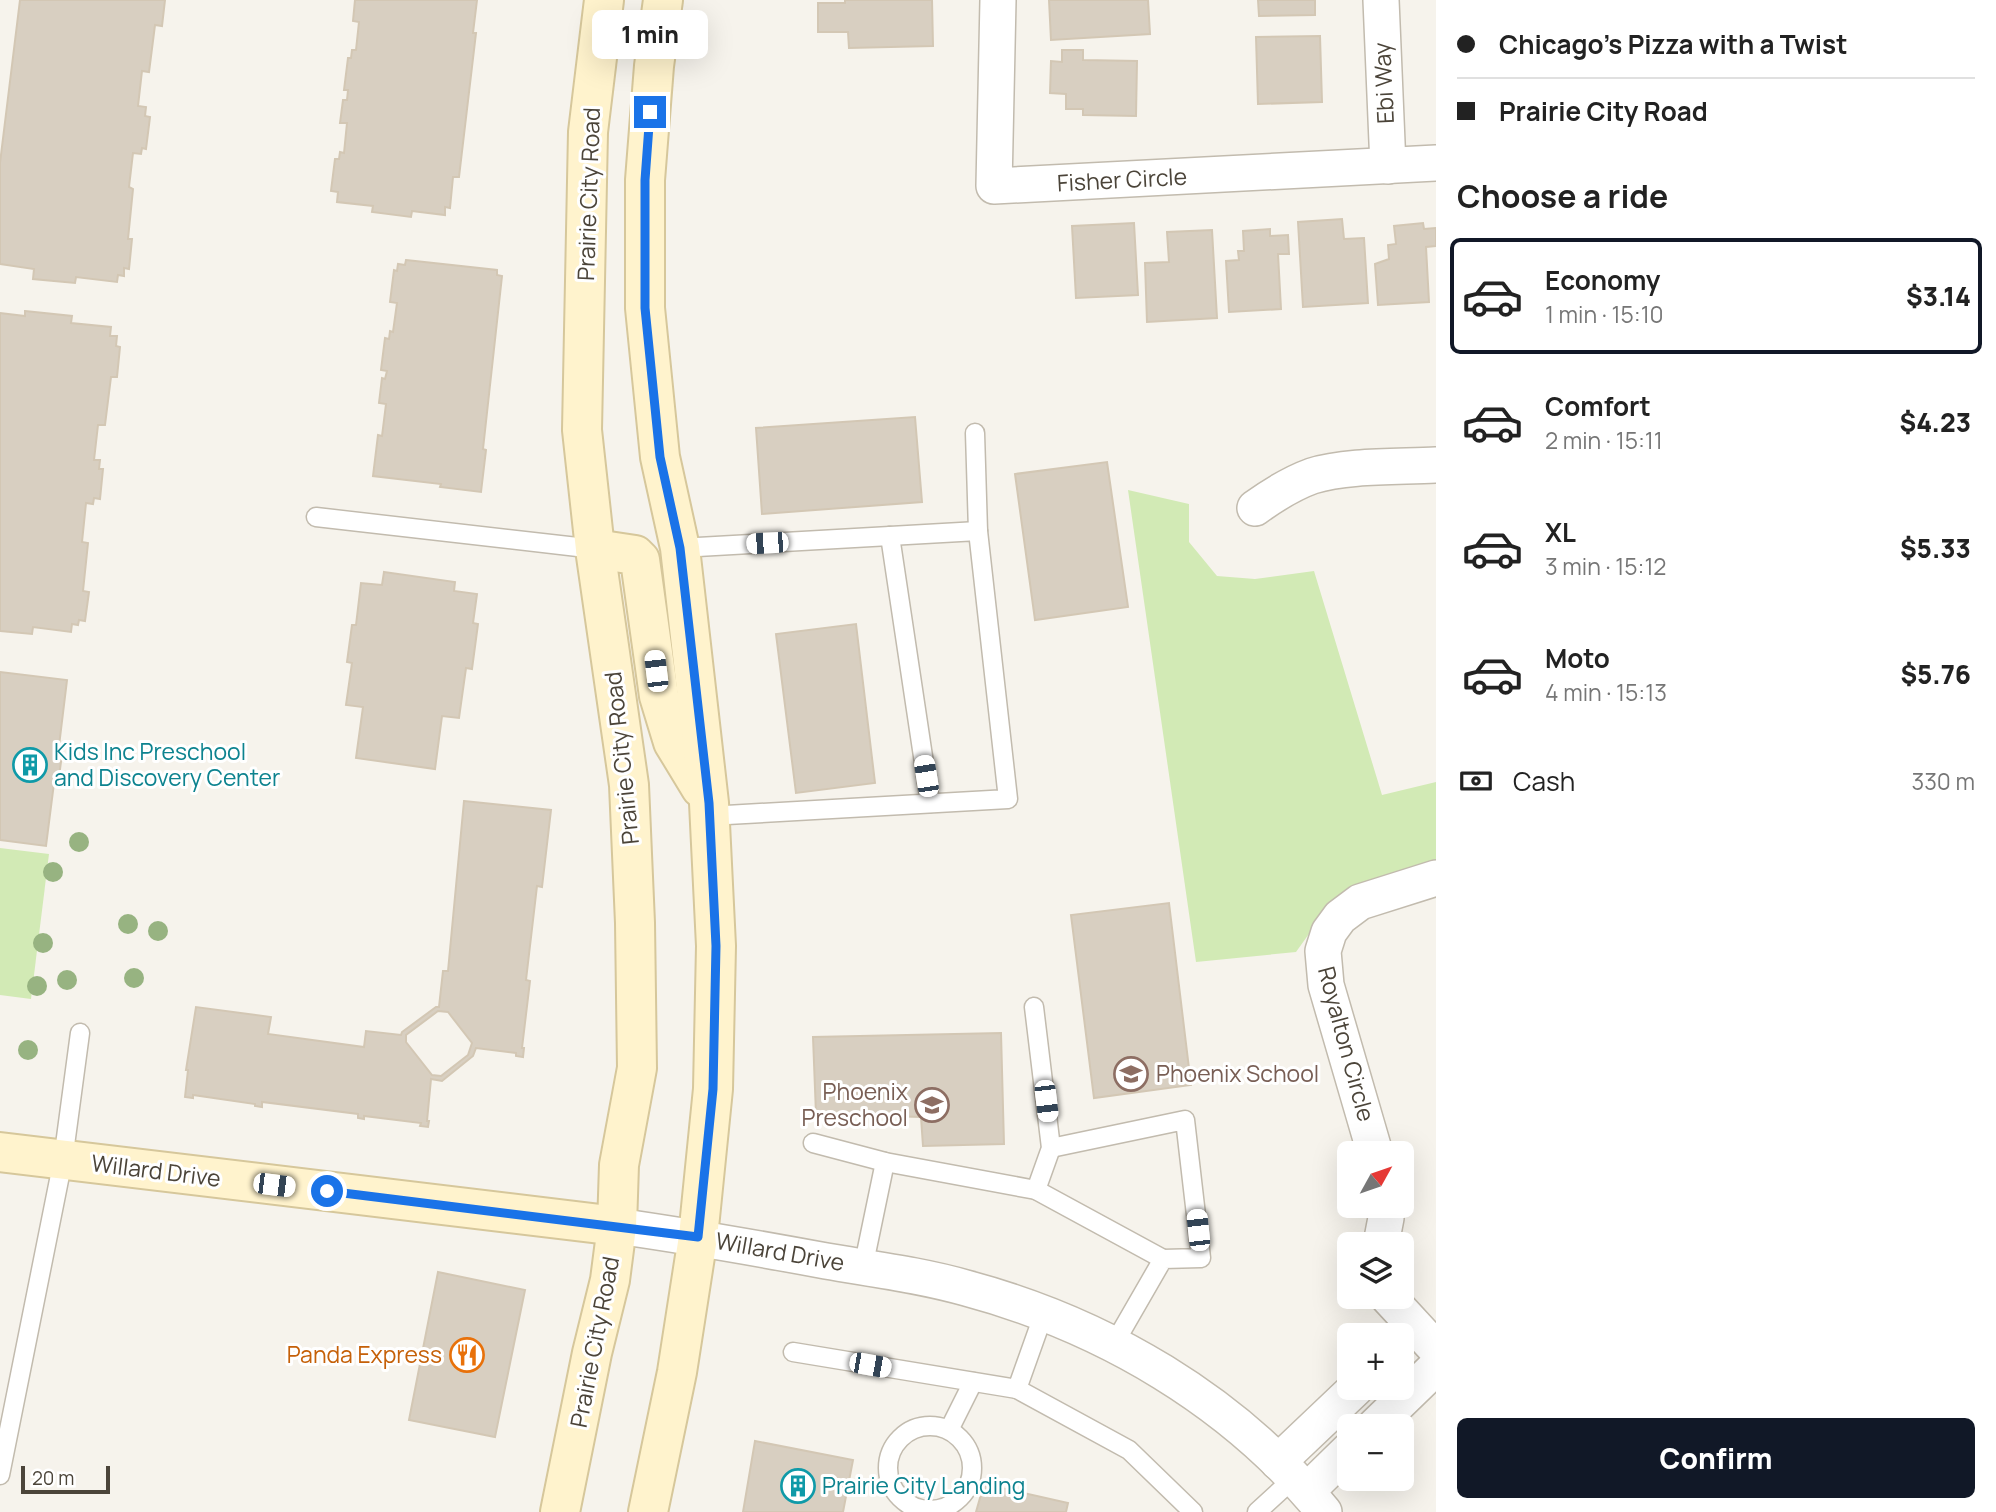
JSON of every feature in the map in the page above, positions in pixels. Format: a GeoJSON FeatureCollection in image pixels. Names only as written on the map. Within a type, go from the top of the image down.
{"type":"FeatureCollection","features":[{"type":"Feature","properties":{"kind":"main road","name":"Prairie City Road"},"geometry":{"type":"LineString","coordinates":[[560,1512],[592,1353],[610,1280],[617,1226],[619,1165],[636,1068],[635,923],[629,785],[595,549],[582,417],[588,132],[604,0]]}},
{"type":"Feature","properties":{"kind":"main road"},"geometry":{"type":"LineString","coordinates":[[648,1512],[677,1372],[698,1237],[713,1089],[716,946],[708,807],[680,548],[660,457],[645,308],[645,180],[654,66],[663,0]]}},
{"type":"Feature","properties":{"kind":"main road"},"geometry":{"type":"LineString","coordinates":[[595,549],[635,555],[640,560],[659,696],[673,742],[708,807]]}},
{"type":"Feature","properties":{"kind":"main road","name":"Willard Drive"},"geometry":{"type":"LineString","coordinates":[[0,1152],[617,1226]]}},
{"type":"Feature","properties":{"kind":"street","name":"Fisher Circle"},"geometry":{"type":"LineString","coordinates":[[998,0],[994,186],[1436,163]]}},
{"type":"Feature","properties":{"kind":"street","name":"Ebi Way"},"geometry":{"type":"LineString","coordinates":[[1381,0],[1388,166]]}},
{"type":"Feature","properties":{"kind":"street"},"geometry":{"type":"LineString","coordinates":[[1255,508],[1279,491],[1313,476],[1338,471],[1436,465]]}},
{"type":"Feature","properties":{"kind":"street","name":"Royalton Circle"},"geometry":{"type":"LineString","coordinates":[[1372,1141],[1326,985],[1322,951],[1329,932],[1340,917],[1360,902],[1436,878]]}},
{"type":"Feature","properties":{"kind":"street","name":"Willard Drive"},"geometry":{"type":"LineString","coordinates":[[617,1226],[698,1237],[965,1287],[1044,1313],[1114,1344],[1201,1397],[1257,1442],[1301,1486]]}},
{"type":"Feature","properties":{"kind":"street"},"geometry":{"type":"LineString","coordinates":[[1396,1309],[1418,1340]]}},
{"type":"Feature","properties":{"kind":"street"},"geometry":{"type":"LineString","coordinates":[[1387,1414],[1436,1367]]}},
{"type":"Feature","properties":{"kind":"street"},"geometry":{"type":"LineString","coordinates":[[1301,1486],[1349,1400]]}},
{"type":"Feature","properties":{"kind":"street"},"geometry":{"type":"LineString","coordinates":[[1301,1486],[1337,1459]]}},
{"type":"Feature","properties":{"kind":"lane"},"geometry":{"type":"LineString","coordinates":[[708,807],[1008,799],[978,531],[975,433]]}},
{"type":"Feature","properties":{"kind":"lane"},"geometry":{"type":"LineString","coordinates":[[316,517],[595,549]]}},
{"type":"Feature","properties":{"kind":"lane"},"geometry":{"type":"LineString","coordinates":[[680,548],[978,531]]}},
{"type":"Feature","properties":{"kind":"lane"},"geometry":{"type":"LineString","coordinates":[[890,536],[930,803]]}},
{"type":"Feature","properties":{"kind":"lane"},"geometry":{"type":"LineString","coordinates":[[1034,1007],[1051,1147],[1036,1190]]}},
{"type":"Feature","properties":{"kind":"lane"},"geometry":{"type":"LineString","coordinates":[[0,1475],[63,1160],[80,1033]]}},
{"type":"Feature","properties":{"kind":"lane"},"geometry":{"type":"LineString","coordinates":[[813,1143],[885,1162],[1036,1190],[1163,1259],[1201,1258],[1185,1120],[1051,1147]]}},
{"type":"Feature","properties":{"kind":"lane"},"geometry":{"type":"LineString","coordinates":[[863,1268],[885,1162]]}},
{"type":"Feature","properties":{"kind":"lane"},"geometry":{"type":"LineString","coordinates":[[1114,1344],[1163,1259]]}},
{"type":"Feature","properties":{"kind":"lane"},"geometry":{"type":"LineString","coordinates":[[1017,1389],[1044,1313]]}},
{"type":"Feature","properties":{"kind":"lane"},"geometry":{"type":"LineString","coordinates":[[793,1352],[1017,1389],[1129,1450],[1193,1512]]}},
{"type":"Feature","properties":{"kind":"lane"},"geometry":{"type":"LineString","coordinates":[[949,1430],[974,1382]]}},
{"type":"Feature","properties":{"kind":"lane"},"geometry":{"type":"LineString","coordinates":[[935,1426],[949,1430],[960,1438],[968,1449],[972,1462],[972,1476],[967,1489],[959,1500],[947,1507],[920,1509],[908,1504],[897,1494],[890,1482],[888,1468],[894,1448],[908,1432],[921,1427],[935,1426]]}},
{"type":"Feature","properties":{"kind":"lane"},"geometry":{"type":"LineString","coordinates":[[1256,1512],[1301,1486]]}},
{"type":"Feature","properties":{"kind":"green space"},"geometry":{"type":"Polygon","coordinates":[[[1128,490],[1189,504],[1189,542],[1217,576],[1255,579],[1314,571],[1382,795],[1436,782],[1436,871],[1316,924],[1296,952],[1196,962],[1128,490]]]}},
{"type":"Feature","properties":{"kind":"green space"},"geometry":{"type":"Polygon","coordinates":[[[0,848],[49,854],[31,999],[0,995],[0,848]]]}},
{"type":"Feature","properties":{"kind":"building"},"geometry":{"type":"Polygon","coordinates":[[[20,0],[165,0],[162,26],[155,25],[149,72],[142,71],[138,106],[146,107],[145,116],[150,117],[146,149],[142,148],[141,154],[133,153],[129,187],[133,189],[128,239],[132,239],[129,269],[124,268],[124,276],[118,275],[117,282],[76,277],[75,283],[33,279],[34,269],[0,264],[0,163],[20,0]]]}},
{"type":"Feature","properties":{"kind":"building"},"geometry":{"type":"Polygon","coordinates":[[[355,0],[477,0],[473,33],[476,33],[459,177],[453,177],[450,208],[445,207],[445,215],[412,211],[411,217],[372,212],[373,206],[337,202],[338,192],[331,191],[335,159],[339,159],[340,152],[344,153],[347,123],[340,123],[343,100],[347,100],[348,90],[344,90],[348,58],[351,58],[352,50],[356,50],[359,22],[353,21],[355,0]]]}},
{"type":"Feature","properties":{"kind":"building"},"geometry":{"type":"Polygon","coordinates":[[[845,0],[932,0],[933,46],[849,48],[848,32],[818,32],[818,3],[845,3],[845,0]]]}},
{"type":"Feature","properties":{"kind":"building"},"geometry":{"type":"Polygon","coordinates":[[[1049,0],[1148,0],[1150,34],[1051,40],[1049,0]]]}},
{"type":"Feature","properties":{"kind":"building"},"geometry":{"type":"Polygon","coordinates":[[[1258,0],[1315,0],[1315,15],[1259,16],[1258,0]]]}},
{"type":"Feature","properties":{"kind":"building"},"geometry":{"type":"Polygon","coordinates":[[[1320,36],[1322,102],[1258,104],[1256,37],[1320,36]]]}},
{"type":"Feature","properties":{"kind":"building"},"geometry":{"type":"Polygon","coordinates":[[[1062,50],[1083,50],[1083,60],[1137,61],[1136,116],[1083,115],[1083,109],[1066,109],[1066,94],[1050,93],[1051,61],[1062,62],[1062,50]]]}},
{"type":"Feature","properties":{"kind":"building"},"geometry":{"type":"Polygon","coordinates":[[[1342,219],[1344,239],[1364,238],[1368,303],[1303,307],[1298,222],[1342,219]]]}},
{"type":"Feature","properties":{"kind":"building"},"geometry":{"type":"Polygon","coordinates":[[[1134,223],[1138,295],[1076,298],[1072,226],[1134,223]]]}},
{"type":"Feature","properties":{"kind":"building"},"geometry":{"type":"Polygon","coordinates":[[[1423,223],[1424,229],[1436,228],[1436,246],[1426,247],[1429,302],[1378,305],[1375,264],[1389,259],[1388,245],[1396,244],[1394,226],[1423,223]]]}},
{"type":"Feature","properties":{"kind":"building"},"geometry":{"type":"Polygon","coordinates":[[[1270,229],[1270,236],[1288,235],[1289,254],[1278,254],[1281,309],[1229,312],[1226,261],[1239,260],[1238,251],[1244,251],[1243,231],[1270,229]]]}},
{"type":"Feature","properties":{"kind":"building"},"geometry":{"type":"Polygon","coordinates":[[[1212,230],[1217,318],[1147,322],[1145,263],[1169,262],[1167,232],[1212,230]]]}},
{"type":"Feature","properties":{"kind":"building"},"geometry":{"type":"Polygon","coordinates":[[[406,260],[497,270],[497,275],[502,276],[483,449],[486,450],[481,492],[373,476],[378,435],[382,436],[386,404],[379,403],[382,378],[385,379],[387,371],[381,370],[385,338],[389,339],[390,331],[393,332],[397,303],[390,302],[394,270],[397,271],[398,264],[405,265],[406,260]]]}},
{"type":"Feature","properties":{"kind":"building"},"geometry":{"type":"Polygon","coordinates":[[[25,311],[72,316],[71,323],[111,327],[110,336],[117,336],[116,346],[120,347],[117,377],[111,377],[105,425],[98,425],[94,460],[100,460],[99,469],[103,469],[100,499],[94,498],[93,504],[86,503],[82,542],[88,543],[83,591],[89,592],[85,621],[79,620],[78,625],[72,624],[71,632],[33,627],[32,634],[0,631],[0,313],[25,316],[25,311]]]}},
{"type":"Feature","properties":{"kind":"building"},"geometry":{"type":"Polygon","coordinates":[[[915,417],[922,502],[762,514],[756,428],[915,417]]]}},
{"type":"Feature","properties":{"kind":"building"},"geometry":{"type":"Polygon","coordinates":[[[1107,462],[1128,607],[1035,620],[1015,474],[1107,462]]]}},
{"type":"Feature","properties":{"kind":"building"},"geometry":{"type":"Polygon","coordinates":[[[384,572],[455,582],[454,591],[477,594],[473,623],[478,624],[472,669],[466,668],[459,718],[442,716],[435,769],[356,758],[363,707],[346,705],[352,663],[347,662],[352,625],[356,625],[361,583],[382,585],[384,572]]]}},
{"type":"Feature","properties":{"kind":"building"},"geometry":{"type":"Polygon","coordinates":[[[856,624],[875,783],[796,793],[776,634],[856,624]]]}},
{"type":"Feature","properties":{"kind":"building","name":"Kids Inc Preschool and Discovery Center"},"geometry":{"type":"Polygon","coordinates":[[[0,672],[67,680],[59,746],[63,747],[58,784],[54,783],[46,846],[0,840],[0,672]]]}},
{"type":"Feature","properties":{"kind":"building"},"geometry":{"type":"Polygon","coordinates":[[[464,801],[551,810],[542,887],[537,886],[526,980],[530,981],[523,1057],[516,1056],[516,1053],[476,1048],[473,1056],[442,1081],[431,1079],[428,1127],[420,1126],[421,1123],[364,1116],[364,1119],[358,1118],[358,1114],[262,1102],[262,1107],[193,1095],[193,1098],[185,1097],[186,1070],[196,1007],[271,1017],[268,1034],[364,1047],[366,1031],[401,1035],[439,1007],[443,971],[448,971],[464,801]],[[438,1011],[406,1035],[406,1042],[432,1075],[441,1076],[468,1055],[472,1043],[448,1012],[438,1011]]]}},
{"type":"Feature","properties":{"kind":"building"},"geometry":{"type":"Polygon","coordinates":[[[1169,903],[1191,1085],[1094,1098],[1071,915],[1169,903]]]}},
{"type":"Feature","properties":{"kind":"building"},"geometry":{"type":"Polygon","coordinates":[[[1001,1033],[1004,1144],[923,1146],[921,1117],[816,1114],[813,1037],[1001,1033]]]}},
{"type":"Feature","properties":{"kind":"building","name":"Panda Express"},"geometry":{"type":"Polygon","coordinates":[[[438,1272],[525,1290],[495,1437],[409,1420],[438,1272]]]}},
{"type":"Feature","properties":{"kind":"building","name":"Prairie City Landing"},"geometry":{"type":"Polygon","coordinates":[[[755,1441],[853,1460],[843,1512],[743,1512],[755,1441]]]}},
{"type":"Feature","properties":{"kind":"building","name":"Prairie City Landing"},"geometry":{"type":"Polygon","coordinates":[[[984,1484],[1068,1503],[1066,1512],[976,1512],[984,1484]]]}},
{"type":"Feature","properties":{"kind":"place","name":"Kids Inc Preschool and Discovery Center"},"geometry":{"type":"Point","coordinates":[30,765]}},
{"type":"Feature","properties":{"kind":"place","name":"Phoenix School"},"geometry":{"type":"Point","coordinates":[1131,1074]}},
{"type":"Feature","properties":{"kind":"place","name":"Phoenix Preschool"},"geometry":{"type":"Point","coordinates":[932,1105]}},
{"type":"Feature","properties":{"kind":"place","name":"Panda Express"},"geometry":{"type":"Point","coordinates":[467,1355]}},
{"type":"Feature","properties":{"kind":"place","name":"Prairie City Landing"},"geometry":{"type":"Point","coordinates":[798,1486]}},
{"type":"Feature","properties":{"kind":"route"},"geometry":{"type":"LineString","coordinates":[[327,1191],[698,1237],[713,1089],[716,946],[709,803],[680,548],[660,457],[645,308],[645,180],[650,112]]}}]}
